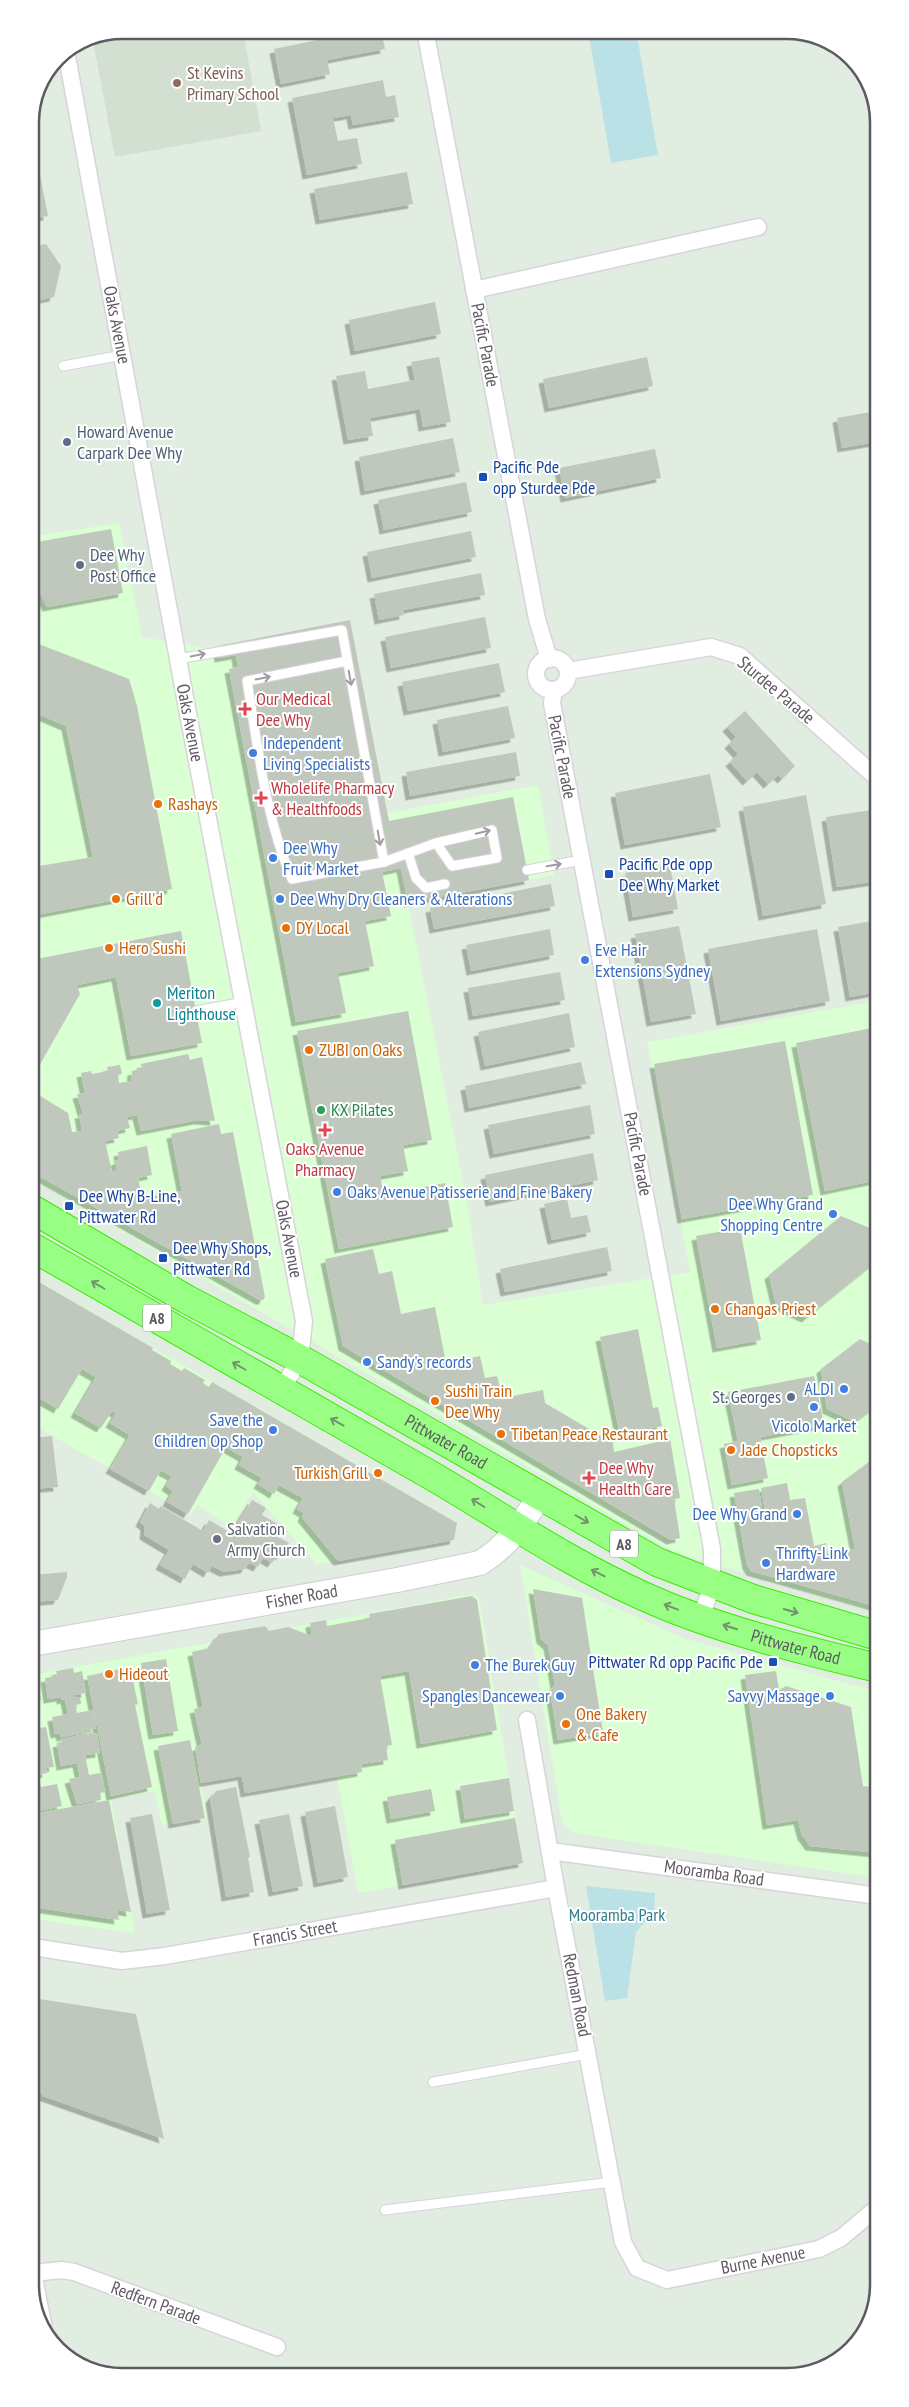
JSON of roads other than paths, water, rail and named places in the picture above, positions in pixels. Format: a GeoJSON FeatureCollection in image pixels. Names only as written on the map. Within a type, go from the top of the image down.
{"type":"FeatureCollection","features":[{"type":"Feature","properties":{"kind":"highway","name":"Pittwater Road"},"geometry":{"type":"LineString","coordinates":[[39,1212],[186,1300],[300,1359],[657,1562],[712,1585],[753,1599],[870,1634]]}},
{"type":"Feature","properties":{"kind":"highway","name":"Pittwater Road"},"geometry":{"type":"LineString","coordinates":[[39,1251],[520,1529],[641,1596],[701,1618],[827,1656],[870,1666]]}},
{"type":"Feature","properties":{"kind":"main road","name":"Fisher Road"},"geometry":{"type":"LineString","coordinates":[[39,1643],[480,1563],[520,1529],[540,1495]]}},
{"type":"Feature","properties":{"kind":"street","name":"Pacific Parade"},"geometry":{"type":"LineString","coordinates":[[427,39],[537,619],[549,659]]}},
{"type":"Feature","properties":{"kind":"street","name":"Oaks Avenue"},"geometry":{"type":"LineString","coordinates":[[67,59],[178,659],[304,1321],[300,1359],[281,1390]]}},
{"type":"Feature","properties":{"kind":"street"},"geometry":{"type":"LineString","coordinates":[[474,290],[758,227]]}},
{"type":"Feature","properties":{"kind":"street","name":"Sturdee Parade"},"geometry":{"type":"LineString","coordinates":[[568,672],[711,647],[740,656],[870,772]]}},
{"type":"Feature","properties":{"kind":"street"},"geometry":{"type":"LineString","coordinates":[[549,659],[563,662],[568,672],[566,682],[559,689],[543,688],[537,679],[538,669],[549,659]]}},
{"type":"Feature","properties":{"kind":"street","name":"Pacific Parade"},"geometry":{"type":"LineString","coordinates":[[554,690],[552,703],[710,1539],[712,1585],[701,1618]]}},
{"type":"Feature","properties":{"kind":"street","name":"Redman Road"},"geometry":{"type":"LineString","coordinates":[[528,1720],[556,1888],[623,2242],[637,2268]]}},
{"type":"Feature","properties":{"kind":"street","name":"Mooramba Road"},"geometry":{"type":"LineString","coordinates":[[550,1851],[870,1895]]}},
{"type":"Feature","properties":{"kind":"street","name":"Francis Street"},"geometry":{"type":"LineString","coordinates":[[39,1948],[122,1961],[164,1956],[556,1888]]}},
{"type":"Feature","properties":{"kind":"street","name":"Burne Avenue"},"geometry":{"type":"LineString","coordinates":[[637,2268],[667,2280],[819,2249],[841,2238],[870,2214]]}},
{"type":"Feature","properties":{"kind":"street","name":"Redfern Parade"},"geometry":{"type":"LineString","coordinates":[[39,2272],[62,2270],[74,2272],[277,2347]]}},
{"type":"Feature","properties":{"kind":"lane"},"geometry":{"type":"LineString","coordinates":[[63,366],[123,355]]}},
{"type":"Feature","properties":{"kind":"lane"},"geometry":{"type":"LineString","coordinates":[[178,659],[342,630],[384,862]]}},
{"type":"Feature","properties":{"kind":"lane"},"geometry":{"type":"LineString","coordinates":[[348,662],[247,681],[259,756],[279,849],[292,878],[384,862],[436,843],[492,830],[497,858],[452,866],[436,843]]}},
{"type":"Feature","properties":{"kind":"lane"},"geometry":{"type":"LineString","coordinates":[[408,853],[416,878],[426,888],[445,884]]}},
{"type":"Feature","properties":{"kind":"lane"},"geometry":{"type":"LineString","coordinates":[[527,870],[582,860]]}},
{"type":"Feature","properties":{"kind":"lane"},"geometry":{"type":"LineString","coordinates":[[196,1011],[244,1002]]}},
{"type":"Feature","properties":{"kind":"lane"},"geometry":{"type":"LineString","coordinates":[[433,2082],[588,2054]]}},
{"type":"Feature","properties":{"kind":"lane"},"geometry":{"type":"LineString","coordinates":[[385,2210],[612,2182]]}},
{"type":"Feature","properties":{"kind":"place","name":"St Kevins Primary School"},"geometry":{"type":"Point","coordinates":[177,83]}},
{"type":"Feature","properties":{"kind":"place","name":"Howard Avenue Carpark Dee Why"},"geometry":{"type":"Point","coordinates":[67,442]}},
{"type":"Feature","properties":{"kind":"place","name":"Pacific Pde opp Sturdee Pde"},"geometry":{"type":"Point","coordinates":[483,477]}},
{"type":"Feature","properties":{"kind":"place","name":"Dee Why Post Office"},"geometry":{"type":"Point","coordinates":[80,565]}},
{"type":"Feature","properties":{"kind":"place","name":"Our Medical Dee Why"},"geometry":{"type":"Point","coordinates":[245,709]}},
{"type":"Feature","properties":{"kind":"place","name":"Independent Living Specialists"},"geometry":{"type":"Point","coordinates":[253,753]}},
{"type":"Feature","properties":{"kind":"place","name":"Wholelife Pharmacy & Healthfoods"},"geometry":{"type":"Point","coordinates":[261,798]}},
{"type":"Feature","properties":{"kind":"place","name":"Rashays"},"geometry":{"type":"Point","coordinates":[158,804]}},
{"type":"Feature","properties":{"kind":"place","name":"Dee Why Fruit Market"},"geometry":{"type":"Point","coordinates":[273,858]}},
{"type":"Feature","properties":{"kind":"place","name":"Pacific Pde opp Dee Why Market"},"geometry":{"type":"Point","coordinates":[609,874]}},
{"type":"Feature","properties":{"kind":"place","name":"Grill'd"},"geometry":{"type":"Point","coordinates":[116,899]}},
{"type":"Feature","properties":{"kind":"place","name":"Dee Why Dry Cleaners & Alterations"},"geometry":{"type":"Point","coordinates":[280,899]}},
{"type":"Feature","properties":{"kind":"place","name":"DY Local"},"geometry":{"type":"Point","coordinates":[286,928]}},
{"type":"Feature","properties":{"kind":"place","name":"Hero Sushi"},"geometry":{"type":"Point","coordinates":[109,948]}},
{"type":"Feature","properties":{"kind":"place","name":"Eve Hair Extensions Sydney"},"geometry":{"type":"Point","coordinates":[585,960]}},
{"type":"Feature","properties":{"kind":"place","name":"Meriton Lighthouse"},"geometry":{"type":"Point","coordinates":[157,1003]}},
{"type":"Feature","properties":{"kind":"place","name":"ZUBI on Oaks"},"geometry":{"type":"Point","coordinates":[309,1050]}},
{"type":"Feature","properties":{"kind":"place","name":"KX Pilates"},"geometry":{"type":"Point","coordinates":[321,1110]}},
{"type":"Feature","properties":{"kind":"place","name":"Oaks Avenue Pharmacy"},"geometry":{"type":"Point","coordinates":[325,1130]}},
{"type":"Feature","properties":{"kind":"place","name":"Oaks Avenue Patisserie and Fine Bakery"},"geometry":{"type":"Point","coordinates":[337,1192]}},
{"type":"Feature","properties":{"kind":"place","name":"Dee Why B-Line, Pittwater Rd"},"geometry":{"type":"Point","coordinates":[69,1206]}},
{"type":"Feature","properties":{"kind":"place","name":"Dee Why Grand Shopping Centre"},"geometry":{"type":"Point","coordinates":[833,1214]}},
{"type":"Feature","properties":{"kind":"place","name":"Dee Why Shops, Pittwater Rd"},"geometry":{"type":"Point","coordinates":[163,1258]}},
{"type":"Feature","properties":{"kind":"place","name":"Changas Priest"},"geometry":{"type":"Point","coordinates":[715,1309]}},
{"type":"Feature","properties":{"kind":"place","name":"Sandy's records"},"geometry":{"type":"Point","coordinates":[367,1362]}},
{"type":"Feature","properties":{"kind":"place","name":"ALDI"},"geometry":{"type":"Point","coordinates":[844,1389]}},
{"type":"Feature","properties":{"kind":"place","name":"St. Georges"},"geometry":{"type":"Point","coordinates":[791,1397]}},
{"type":"Feature","properties":{"kind":"place","name":"Sushi Train Dee Why"},"geometry":{"type":"Point","coordinates":[435,1401]}},
{"type":"Feature","properties":{"kind":"place","name":"Vicolo Market"},"geometry":{"type":"Point","coordinates":[814,1407]}},
{"type":"Feature","properties":{"kind":"place","name":"Save the Children Op Shop"},"geometry":{"type":"Point","coordinates":[273,1430]}},
{"type":"Feature","properties":{"kind":"place","name":"Tibetan Peace Restaurant"},"geometry":{"type":"Point","coordinates":[501,1434]}},
{"type":"Feature","properties":{"kind":"place","name":"Jade Chopsticks"},"geometry":{"type":"Point","coordinates":[731,1450]}},
{"type":"Feature","properties":{"kind":"place","name":"Turkish Grill"},"geometry":{"type":"Point","coordinates":[378,1473]}},
{"type":"Feature","properties":{"kind":"place","name":"Dee Why Health Care"},"geometry":{"type":"Point","coordinates":[589,1478]}},
{"type":"Feature","properties":{"kind":"place","name":"Dee Why Grand"},"geometry":{"type":"Point","coordinates":[797,1514]}},
{"type":"Feature","properties":{"kind":"place","name":"Salvation Army Church"},"geometry":{"type":"Point","coordinates":[217,1539]}},
{"type":"Feature","properties":{"kind":"place","name":"Thrifty-Link Hardware"},"geometry":{"type":"Point","coordinates":[766,1563]}},
{"type":"Feature","properties":{"kind":"place","name":"Pittwater Rd opp Pacific Pde"},"geometry":{"type":"Point","coordinates":[773,1662]}},
{"type":"Feature","properties":{"kind":"place","name":"The Burek Guy"},"geometry":{"type":"Point","coordinates":[475,1665]}},
{"type":"Feature","properties":{"kind":"place","name":"Hideout"},"geometry":{"type":"Point","coordinates":[109,1674]}},
{"type":"Feature","properties":{"kind":"place","name":"Spangles Dancewear"},"geometry":{"type":"Point","coordinates":[560,1696]}},
{"type":"Feature","properties":{"kind":"place","name":"Savvy Massage"},"geometry":{"type":"Point","coordinates":[830,1696]}},
{"type":"Feature","properties":{"kind":"place","name":"One Bakery & Cafe"},"geometry":{"type":"Point","coordinates":[566,1724]}},
{"type":"Feature","properties":{"kind":"park label","name":"Mooramba Park"},"geometry":{"type":"Point","coordinates":[617,1915]}}]}
